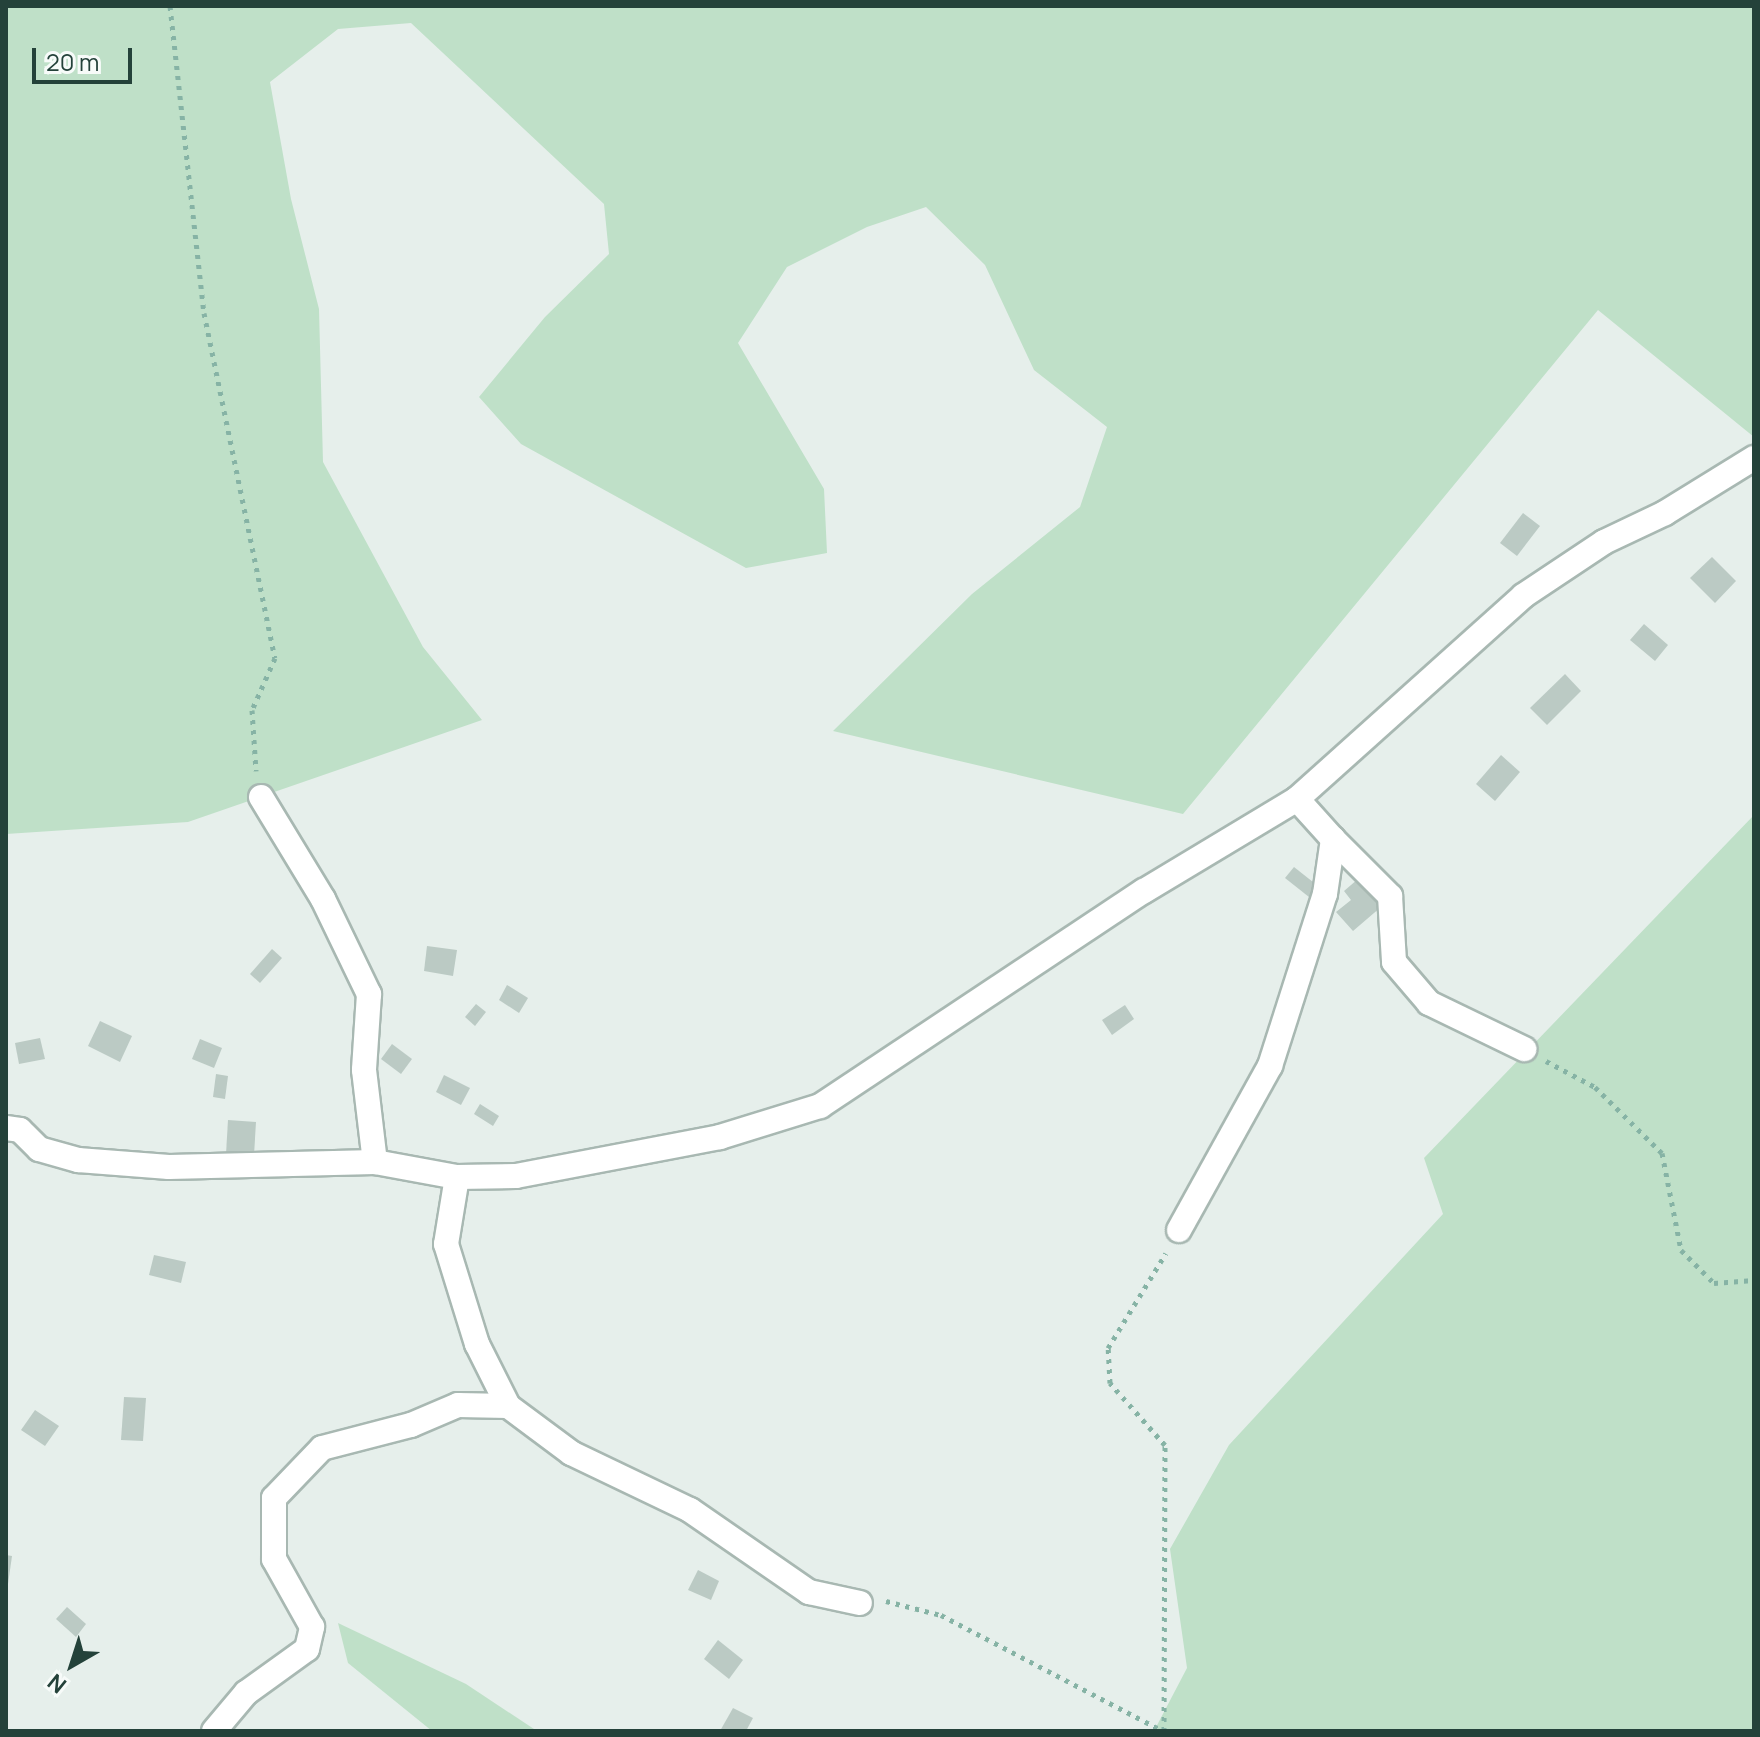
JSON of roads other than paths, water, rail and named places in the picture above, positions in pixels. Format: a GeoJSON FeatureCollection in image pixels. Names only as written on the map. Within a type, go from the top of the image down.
{"type":"FeatureCollection","features":[{"type":"Feature","properties":{"kind":"street"},"geometry":{"type":"LineString","coordinates":[[6,1128],[20,1130],[39,1149],[78,1160],[169,1167],[375,1162],[457,1177],[516,1176],[720,1137],[820,1106],[1144,891],[1297,799],[1523,596],[1604,542],[1665,513],[1754,458]]}},
{"type":"Feature","properties":{"kind":"street"},"geometry":{"type":"LineString","coordinates":[[261,797],[323,899],[369,994],[364,1070],[375,1162]]}},
{"type":"Feature","properties":{"kind":"street"},"geometry":{"type":"LineString","coordinates":[[1297,799],[1390,896],[1394,962],[1429,1003],[1524,1049]]}},
{"type":"Feature","properties":{"kind":"street"},"geometry":{"type":"LineString","coordinates":[[1179,1230],[1270,1066],[1325,894],[1333,839]]}},
{"type":"Feature","properties":{"kind":"street"},"geometry":{"type":"LineString","coordinates":[[457,1177],[446,1244],[477,1344],[508,1406],[571,1453],[690,1510],[809,1592],[860,1603]]}},
{"type":"Feature","properties":{"kind":"street"},"geometry":{"type":"LineString","coordinates":[[214,1731],[246,1693],[307,1649],[312,1627],[274,1559],[274,1498],[322,1448],[411,1425],[458,1405],[508,1406]]}}]}
